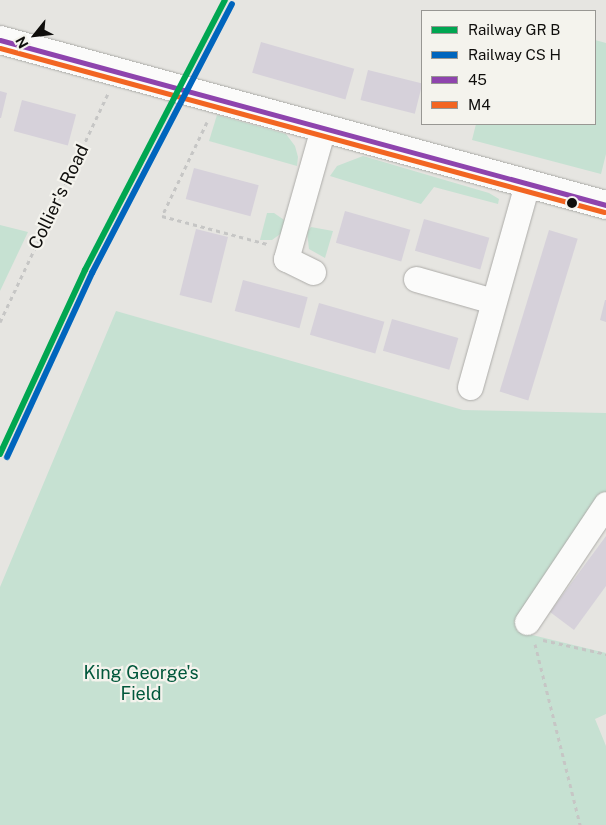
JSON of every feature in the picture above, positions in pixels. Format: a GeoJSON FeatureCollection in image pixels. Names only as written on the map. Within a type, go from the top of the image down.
{"type":"FeatureCollection","features":[{"type":"Feature","properties":{"kind":"main road"},"geometry":{"type":"LineString","coordinates":[[0,40],[606,205]]}},
{"type":"Feature","properties":{"kind":"street"},"geometry":{"type":"LineString","coordinates":[[313,272],[286,259],[323,128]]}},
{"type":"Feature","properties":{"kind":"street"},"geometry":{"type":"LineString","coordinates":[[470,387],[527,184]]}},
{"type":"Feature","properties":{"kind":"street"},"geometry":{"type":"LineString","coordinates":[[416,279],[493,301]]}},
{"type":"Feature","properties":{"kind":"street"},"geometry":{"type":"LineString","coordinates":[[530,629],[606,504]]}},
{"type":"Feature","properties":{"kind":"path","name":"Collier's Road"},"geometry":{"type":"LineString","coordinates":[[0,322],[120,72]]}},
{"type":"Feature","properties":{"kind":"path"},"geometry":{"type":"LineString","coordinates":[[216,98],[200,141],[162,216],[289,249]]}},
{"type":"Feature","properties":{"kind":"path"},"geometry":{"type":"LineString","coordinates":[[530,629],[606,654]]}},
{"type":"Feature","properties":{"kind":"path"},"geometry":{"type":"LineString","coordinates":[[530,629],[580,825]]}},
{"type":"Feature","properties":{"kind":"green space"},"geometry":{"type":"Polygon","coordinates":[[[596,40],[606,43],[606,154],[601,174],[472,140],[476,125],[596,125],[596,40]]]}},
{"type":"Feature","properties":{"kind":"green space"},"geometry":{"type":"Polygon","coordinates":[[[217,115],[286,134],[295,146],[298,157],[297,166],[209,141],[217,115]]]}},
{"type":"Feature","properties":{"kind":"green space"},"geometry":{"type":"Polygon","coordinates":[[[363,156],[489,193],[499,199],[498,204],[434,187],[421,204],[330,176],[337,166],[363,156]]]}},
{"type":"Feature","properties":{"kind":"green space"},"geometry":{"type":"Polygon","coordinates":[[[267,213],[274,213],[287,222],[283,232],[272,240],[260,240],[267,213]]]}},
{"type":"Feature","properties":{"kind":"green space"},"geometry":{"type":"Polygon","coordinates":[[[0,225],[28,232],[0,291],[0,225]]]}},
{"type":"Feature","properties":{"kind":"green space"},"geometry":{"type":"Polygon","coordinates":[[[311,227],[333,231],[325,258],[309,249],[307,232],[311,227]]]}},
{"type":"Feature","properties":{"kind":"green space","name":"King George's Field"},"geometry":{"type":"Polygon","coordinates":[[[116,311],[463,410],[606,413],[606,504],[520,632],[606,653],[606,714],[595,719],[606,746],[606,825],[0,825],[0,587],[116,311]]]}},
{"type":"Feature","properties":{"kind":"building"},"geometry":{"type":"Polygon","coordinates":[[[261,42],[354,69],[345,99],[252,73],[261,42]]]}},
{"type":"Feature","properties":{"kind":"building"},"geometry":{"type":"Polygon","coordinates":[[[368,70],[421,83],[415,114],[361,100],[368,70]]]}},
{"type":"Feature","properties":{"kind":"building"},"geometry":{"type":"Polygon","coordinates":[[[0,91],[7,93],[1,118],[0,118],[0,91]]]}},
{"type":"Feature","properties":{"kind":"building"},"geometry":{"type":"Polygon","coordinates":[[[22,100],[76,114],[68,145],[14,131],[22,100]]]}},
{"type":"Feature","properties":{"kind":"building"},"geometry":{"type":"Polygon","coordinates":[[[194,168],[259,185],[250,216],[186,199],[194,168]]]}},
{"type":"Feature","properties":{"kind":"building"},"geometry":{"type":"Polygon","coordinates":[[[345,211],[410,230],[401,261],[336,243],[345,211]]]}},
{"type":"Feature","properties":{"kind":"building"},"geometry":{"type":"Polygon","coordinates":[[[424,219],[489,238],[480,269],[415,251],[424,219]]]}},
{"type":"Feature","properties":{"kind":"building"},"geometry":{"type":"Polygon","coordinates":[[[196,229],[228,237],[212,303],[180,295],[196,229]]]}},
{"type":"Feature","properties":{"kind":"building"},"geometry":{"type":"Polygon","coordinates":[[[549,230],[578,239],[528,400],[500,392],[549,230]]]}},
{"type":"Feature","properties":{"kind":"building"},"geometry":{"type":"Polygon","coordinates":[[[243,280],[308,297],[299,328],[235,311],[243,280]]]}},
{"type":"Feature","properties":{"kind":"building"},"geometry":{"type":"Polygon","coordinates":[[[606,300],[606,322],[600,320],[606,300]]]}},
{"type":"Feature","properties":{"kind":"building"},"geometry":{"type":"Polygon","coordinates":[[[319,303],[384,322],[375,353],[310,335],[319,303]]]}},
{"type":"Feature","properties":{"kind":"building"},"geometry":{"type":"Polygon","coordinates":[[[392,319],[458,338],[449,370],[383,351],[392,319]]]}},
{"type":"Feature","properties":{"kind":"building"},"geometry":{"type":"Polygon","coordinates":[[[606,536],[606,586],[574,630],[550,612],[606,536]]]}},
{"type":"Feature","properties":{"kind":"transit line"},"geometry":{"type":"LineString","coordinates":[[0,454],[85,270],[225,0]]}},
{"type":"Feature","properties":{"kind":"transit line"},"geometry":{"type":"LineString","coordinates":[[7,457],[92,273],[232,4]]}},
{"type":"Feature","properties":{"kind":"transit line","name":"45"},"geometry":{"type":"LineString","coordinates":[[0,40],[606,205]]}},
{"type":"Feature","properties":{"kind":"transit line","name":"M4"},"geometry":{"type":"LineString","coordinates":[[0,48],[604,212]]}}]}
